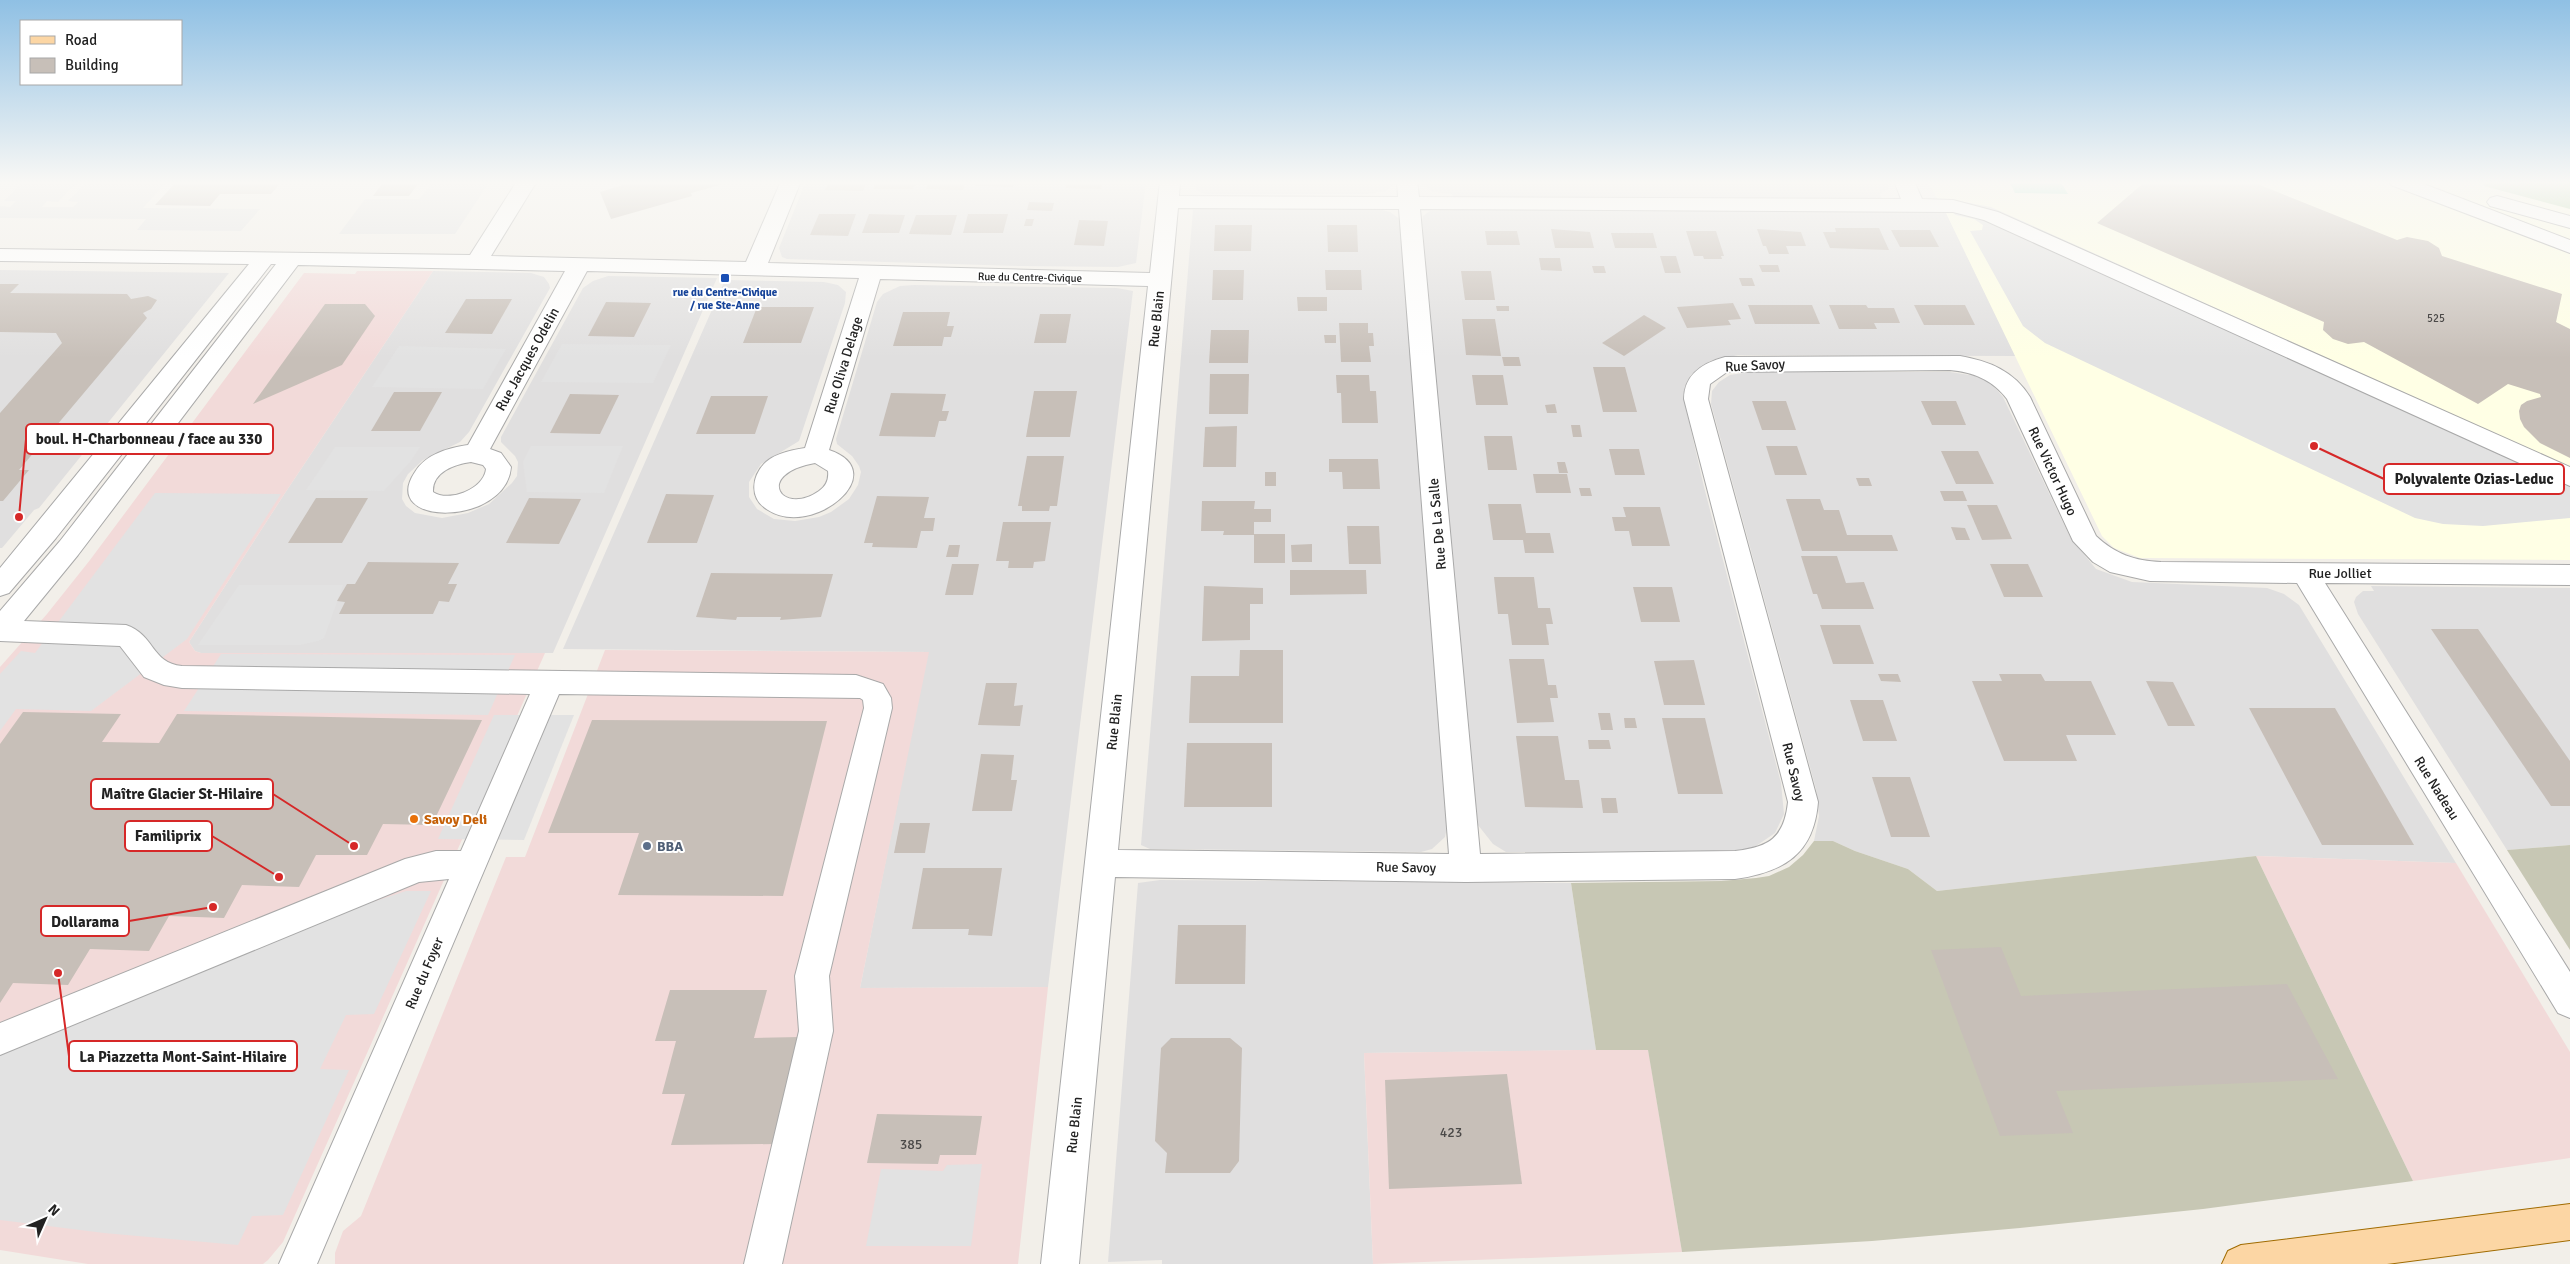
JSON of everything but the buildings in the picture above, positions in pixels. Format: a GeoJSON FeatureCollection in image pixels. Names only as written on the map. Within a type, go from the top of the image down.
{"type":"FeatureCollection","features":[{"type":"Feature","properties":{"kind":"main road"},"geometry":{"type":"LineString","coordinates":[[2241,1264],[2570,1222]]}},
{"type":"Feature","properties":{"kind":"street"},"geometry":{"type":"LineString","coordinates":[[476,262],[490,240]]}},
{"type":"Feature","properties":{"kind":"street"},"geometry":{"type":"LineString","coordinates":[[754,270],[766,240]]}},
{"type":"Feature","properties":{"kind":"street","name":"Rue Blain"},"geometry":{"type":"LineString","coordinates":[[1060,1264],[1164,240]]}},
{"type":"Feature","properties":{"kind":"street","name":"Rue De La Salle"},"geometry":{"type":"LineString","coordinates":[[1412,240],[1466,868]]}},
{"type":"Feature","properties":{"kind":"street"},"geometry":{"type":"LineString","coordinates":[[2044,240],[2570,477]]}},
{"type":"Feature","properties":{"kind":"street"},"geometry":{"type":"LineString","coordinates":[[2552,240],[2570,247]]}},
{"type":"Feature","properties":{"kind":"street","name":"Rue du Centre-Civique"},"geometry":{"type":"LineString","coordinates":[[0,256],[292,258],[1160,280]]}},
{"type":"Feature","properties":{"kind":"street"},"geometry":{"type":"LineString","coordinates":[[2,582],[265,258]]}},
{"type":"Feature","properties":{"kind":"street"},"geometry":{"type":"LineString","coordinates":[[0,630],[43,580],[292,258]]}},
{"type":"Feature","properties":{"kind":"street","name":"Rue Jacques Odelin"},"geometry":{"type":"LineString","coordinates":[[476,452],[578,265]]}},
{"type":"Feature","properties":{"kind":"street","name":"Rue Oliva Delage"},"geometry":{"type":"LineString","coordinates":[[815,455],[871,274]]}},
{"type":"Feature","properties":{"kind":"street","name":"Rue Savoy"},"geometry":{"type":"LineString","coordinates":[[1100,863],[1466,868],[1735,865],[1764,860],[1786,846],[1801,821],[1802,802],[1707,444],[1696,399],[1698,382],[1706,374],[1718,367],[1742,363],[1958,364],[1983,370],[1998,377]]}},
{"type":"Feature","properties":{"kind":"street","name":"Rue Victor Hugo"},"geometry":{"type":"LineString","coordinates":[[1998,377],[2011,386],[2018,397],[2086,541],[2097,552],[2112,562]]}},
{"type":"Feature","properties":{"kind":"street","name":"Rue Jolliet"},"geometry":{"type":"LineString","coordinates":[[2112,562],[2130,569],[2152,571],[2570,575]]}},
{"type":"Feature","properties":{"kind":"street","name":"Rue Nadeau"},"geometry":{"type":"LineString","coordinates":[[2305,573],[2570,1002]]}},
{"type":"Feature","properties":{"kind":"street"},"geometry":{"type":"LineString","coordinates":[[2,582],[43,580]]}},
{"type":"Feature","properties":{"kind":"street"},"geometry":{"type":"LineString","coordinates":[[0,630],[126,636],[136,642],[154,669],[172,675],[200,679],[856,686],[868,688],[878,698],[878,708],[812,976],[816,1031],[764,1264]]}},
{"type":"Feature","properties":{"kind":"street","name":"Rue du Foyer"},"geometry":{"type":"LineString","coordinates":[[298,1264],[549,683]]}},
{"type":"Feature","properties":{"kind":"street"},"geometry":{"type":"LineString","coordinates":[[0,1039],[416,869],[436,865],[470,865]]}},
{"type":"Feature","properties":{"kind":"shaded area"},"geometry":{"type":"Polygon","coordinates":[[[782,240],[1139,240],[1136,263],[1118,267],[787,259],[782,257],[779,248],[782,240]]]}},
{"type":"Feature","properties":{"kind":"shaded area"},"geometry":{"type":"Polygon","coordinates":[[[1191,240],[1403,240],[1447,827],[1445,837],[1432,849],[1421,852],[1150,849],[1141,845],[1191,240]]]}},
{"type":"Feature","properties":{"kind":"shaded area"},"geometry":{"type":"Polygon","coordinates":[[[1424,240],[1959,240],[2016,356],[1738,355],[1710,361],[1691,375],[1686,384],[1684,400],[1704,487],[1781,783],[1784,814],[1775,833],[1756,846],[1739,851],[1506,852],[1493,844],[1478,825],[1449,533],[1424,240]]]}},
{"type":"Feature","properties":{"kind":"shaded area"},"geometry":{"type":"Polygon","coordinates":[[[1959,240],[2570,240],[2570,560],[2140,558],[2114,548],[2102,536],[1959,240]]]}},
{"type":"Feature","properties":{"kind":"shaded area"},"geometry":{"type":"Polygon","coordinates":[[[1975,240],[2064,240],[2570,467],[2570,518],[2483,526],[2443,524],[2415,518],[2045,343],[2023,326],[1975,240]]]}},
{"type":"Feature","properties":{"kind":"shaded area"},"geometry":{"type":"Polygon","coordinates":[[[0,270],[229,273],[39,508],[34,510],[2,548],[0,548],[0,270]]]}},
{"type":"Feature","properties":{"kind":"shaded area"},"geometry":{"type":"Polygon","coordinates":[[[357,271],[433,271],[285,493],[189,642],[195,651],[201,653],[545,653],[283,1242],[268,1260],[263,1264],[88,1264],[0,1250],[0,667],[47,614],[90,560],[304,273],[355,274],[357,271]]]}},
{"type":"Feature","properties":{"kind":"shaded area"},"geometry":{"type":"Polygon","coordinates":[[[433,271],[531,273],[544,277],[550,288],[469,432],[460,442],[423,460],[408,474],[403,483],[402,499],[406,506],[415,513],[442,518],[468,513],[489,504],[517,476],[518,462],[515,456],[501,442],[501,437],[583,288],[593,281],[608,276],[717,278],[553,653],[201,653],[195,651],[189,642],[285,493],[433,271]]]}},
{"type":"Feature","properties":{"kind":"shaded area"},"geometry":{"type":"Polygon","coordinates":[[[725,280],[824,282],[838,285],[846,292],[845,303],[799,441],[761,464],[749,482],[749,497],[757,509],[774,519],[795,521],[819,517],[831,512],[849,499],[858,485],[861,472],[859,466],[852,456],[837,444],[836,439],[877,302],[883,294],[900,286],[914,285],[1117,288],[1133,291],[1048,987],[860,988],[928,652],[563,649],[725,280]]]}},
{"type":"Feature","properties":{"kind":"shaded area"},"geometry":{"type":"Polygon","coordinates":[[[562,344],[671,345],[653,383],[541,382],[562,344]]]}},
{"type":"Feature","properties":{"kind":"shaded area"},"geometry":{"type":"Polygon","coordinates":[[[399,346],[506,349],[483,389],[372,387],[399,346]]]}},
{"type":"Feature","properties":{"kind":"shaded area"},"geometry":{"type":"Polygon","coordinates":[[[1751,372],[1950,372],[1976,376],[1991,383],[2003,397],[2070,537],[2096,569],[2132,582],[2267,588],[2284,594],[2299,605],[2456,863],[2256,856],[1937,891],[1908,869],[1855,851],[1833,841],[1814,841],[1819,816],[1816,789],[1711,404],[1712,391],[1719,382],[1730,375],[1751,372]]]}},
{"type":"Feature","properties":{"kind":"shaded area"},"geometry":{"type":"Polygon","coordinates":[[[531,446],[623,446],[604,493],[527,492],[523,462],[531,446]]]}},
{"type":"Feature","properties":{"kind":"shaded area"},"geometry":{"type":"Polygon","coordinates":[[[335,447],[420,447],[410,462],[384,491],[306,490],[335,447]]]}},
{"type":"Feature","properties":{"kind":"shaded area"},"geometry":{"type":"Polygon","coordinates":[[[155,493],[281,494],[187,639],[91,711],[16,709],[0,731],[0,674],[21,651],[35,653],[155,493]]]}},
{"type":"Feature","properties":{"kind":"shaded area"},"geometry":{"type":"Polygon","coordinates":[[[239,585],[343,585],[324,638],[318,641],[300,645],[198,645],[239,585]]]}},
{"type":"Feature","properties":{"kind":"shaded area"},"geometry":{"type":"Polygon","coordinates":[[[2371,586],[2570,588],[2570,845],[2507,850],[2358,614],[2354,602],[2356,597],[2363,591],[2374,591],[2371,586]]]}},
{"type":"Feature","properties":{"kind":"shaded area"},"geometry":{"type":"Polygon","coordinates":[[[605,650],[929,652],[860,988],[1048,987],[1018,1264],[335,1264],[335,1253],[343,1231],[361,1216],[506,857],[525,857],[605,650]]]}},
{"type":"Feature","properties":{"kind":"shaded area"},"geometry":{"type":"Polygon","coordinates":[[[221,654],[515,655],[488,715],[184,711],[221,654]]]}},
{"type":"Feature","properties":{"kind":"shaded area"},"geometry":{"type":"Polygon","coordinates":[[[494,715],[574,715],[524,840],[438,839],[494,715]]]}},
{"type":"Feature","properties":{"kind":"shaded area"},"geometry":{"type":"Polygon","coordinates":[[[1814,841],[1833,841],[1855,851],[1908,869],[1937,891],[2256,856],[2413,1181],[2203,1209],[2020,1228],[1872,1241],[1682,1252],[1648,1050],[1596,1050],[1571,883],[1721,881],[1769,876],[1789,867],[1803,855],[1814,841]]]}},
{"type":"Feature","properties":{"kind":"shaded area"},"geometry":{"type":"Polygon","coordinates":[[[2570,845],[2570,950],[2507,850],[2570,845]]]}},
{"type":"Feature","properties":{"kind":"shaded area"},"geometry":{"type":"Polygon","coordinates":[[[2256,856],[2456,863],[2570,1052],[2570,1158],[2413,1181],[2256,856]]]}},
{"type":"Feature","properties":{"kind":"shaded area"},"geometry":{"type":"Polygon","coordinates":[[[1160,880],[1571,883],[1596,1050],[1364,1053],[1373,1264],[1162,1264],[1162,1260],[1108,1262],[1138,883],[1160,880]]]}},
{"type":"Feature","properties":{"kind":"shaded area"},"geometry":{"type":"Polygon","coordinates":[[[406,891],[431,891],[374,1014],[346,1015],[320,1069],[349,1070],[283,1215],[252,1216],[238,1245],[104,1233],[0,1220],[0,1053],[348,910],[406,891]]]}},
{"type":"Feature","properties":{"kind":"shaded area"},"geometry":{"type":"Polygon","coordinates":[[[1648,1049],[1682,1252],[1373,1264],[1364,1053],[1648,1049]]]}},
{"type":"Feature","properties":{"kind":"shaded area"},"geometry":{"type":"Polygon","coordinates":[[[982,1164],[971,1246],[866,1246],[881,1169],[943,1171],[947,1165],[982,1164]]]}},
{"type":"Feature","properties":{"kind":"place","name":"rue du Centre-Civique / rue Ste-Anne"},"geometry":{"type":"Point","coordinates":[725,278]}},
{"type":"Feature","properties":{"kind":"place","name":"Polyvalente Ozias-Leduc"},"geometry":{"type":"Point","coordinates":[2314,446]}},
{"type":"Feature","properties":{"kind":"place","name":"boul. H-Charbonneau / face au 330"},"geometry":{"type":"Point","coordinates":[19,517]}},
{"type":"Feature","properties":{"kind":"place","name":"Savoy Deli"},"geometry":{"type":"Point","coordinates":[414,819]}},
{"type":"Feature","properties":{"kind":"place","name":"Maître Glacier St-Hilaire"},"geometry":{"type":"Point","coordinates":[354,846]}},
{"type":"Feature","properties":{"kind":"place","name":"BBA"},"geometry":{"type":"Point","coordinates":[647,846]}},
{"type":"Feature","properties":{"kind":"place","name":"Familiprix"},"geometry":{"type":"Point","coordinates":[279,877]}},
{"type":"Feature","properties":{"kind":"place","name":"Dollarama"},"geometry":{"type":"Point","coordinates":[213,907]}},
{"type":"Feature","properties":{"kind":"place","name":"La Piazzetta Mont-Saint-Hilaire"},"geometry":{"type":"Point","coordinates":[58,973]}}]}
